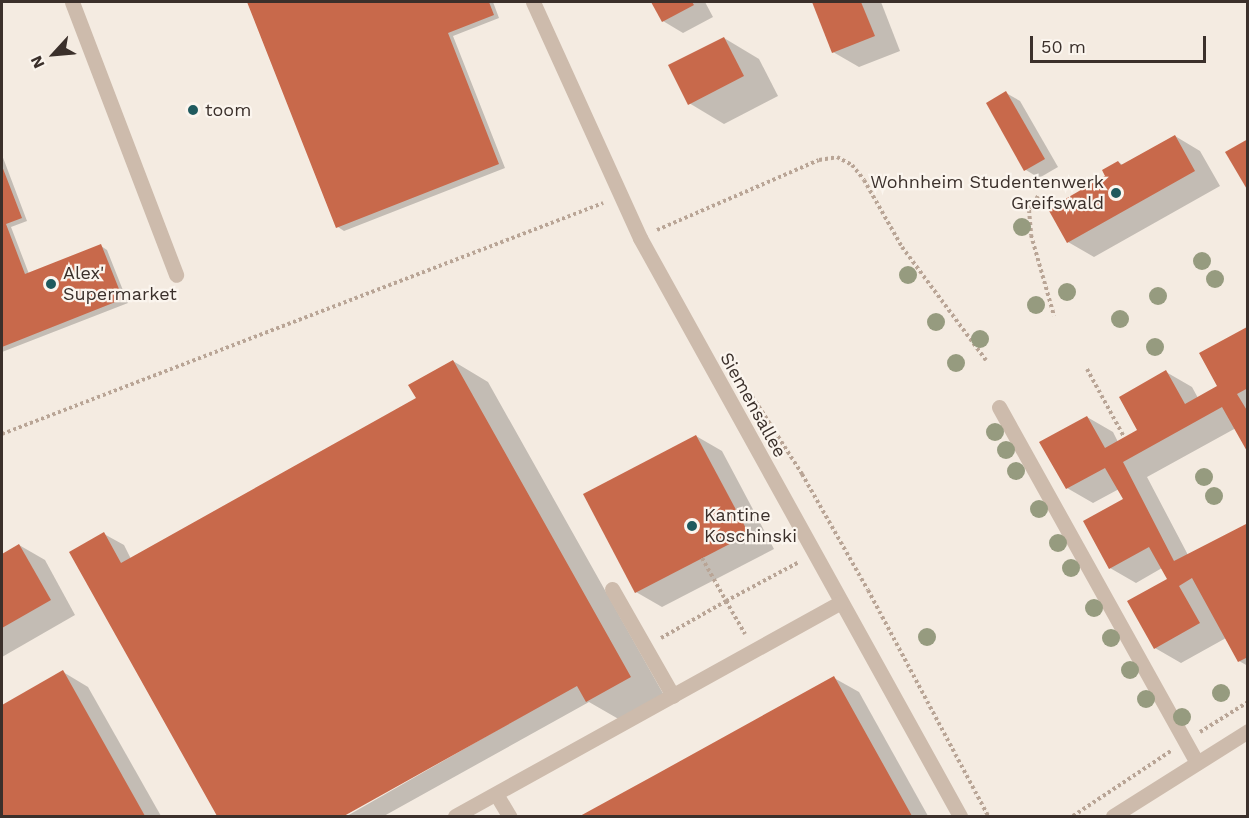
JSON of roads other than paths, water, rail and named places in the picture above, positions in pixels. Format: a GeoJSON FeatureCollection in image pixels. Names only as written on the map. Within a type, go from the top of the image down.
{"type":"FeatureCollection","features":[{"type":"Feature","properties":{"kind":"street"},"geometry":{"type":"LineString","coordinates":[[72,2],[176,275]]}},
{"type":"Feature","properties":{"kind":"street","name":"Siemensallee"},"geometry":{"type":"LineString","coordinates":[[533,2],[640,238],[960,816]]}},
{"type":"Feature","properties":{"kind":"street"},"geometry":{"type":"LineString","coordinates":[[999,407],[1197,763]]}},
{"type":"Feature","properties":{"kind":"street"},"geometry":{"type":"LineString","coordinates":[[612,589],[673,696]]}},
{"type":"Feature","properties":{"kind":"street"},"geometry":{"type":"LineString","coordinates":[[455,816],[842,602]]}},
{"type":"Feature","properties":{"kind":"street"},"geometry":{"type":"LineString","coordinates":[[1113,816],[1248,731]]}},
{"type":"Feature","properties":{"kind":"street"},"geometry":{"type":"LineString","coordinates":[[496,794],[509,816]]}},
{"type":"Feature","properties":{"kind":"place","name":"toom"},"geometry":{"type":"Point","coordinates":[193,110]}},
{"type":"Feature","properties":{"kind":"place","name":"Wohnheim Studentenwerk Greifswald"},"geometry":{"type":"Point","coordinates":[1116,193]}},
{"type":"Feature","properties":{"kind":"place","name":"Alex' Supermarket"},"geometry":{"type":"Point","coordinates":[51,284]}},
{"type":"Feature","properties":{"kind":"place","name":"Kantine Koschinski"},"geometry":{"type":"Point","coordinates":[692,526]}}]}
